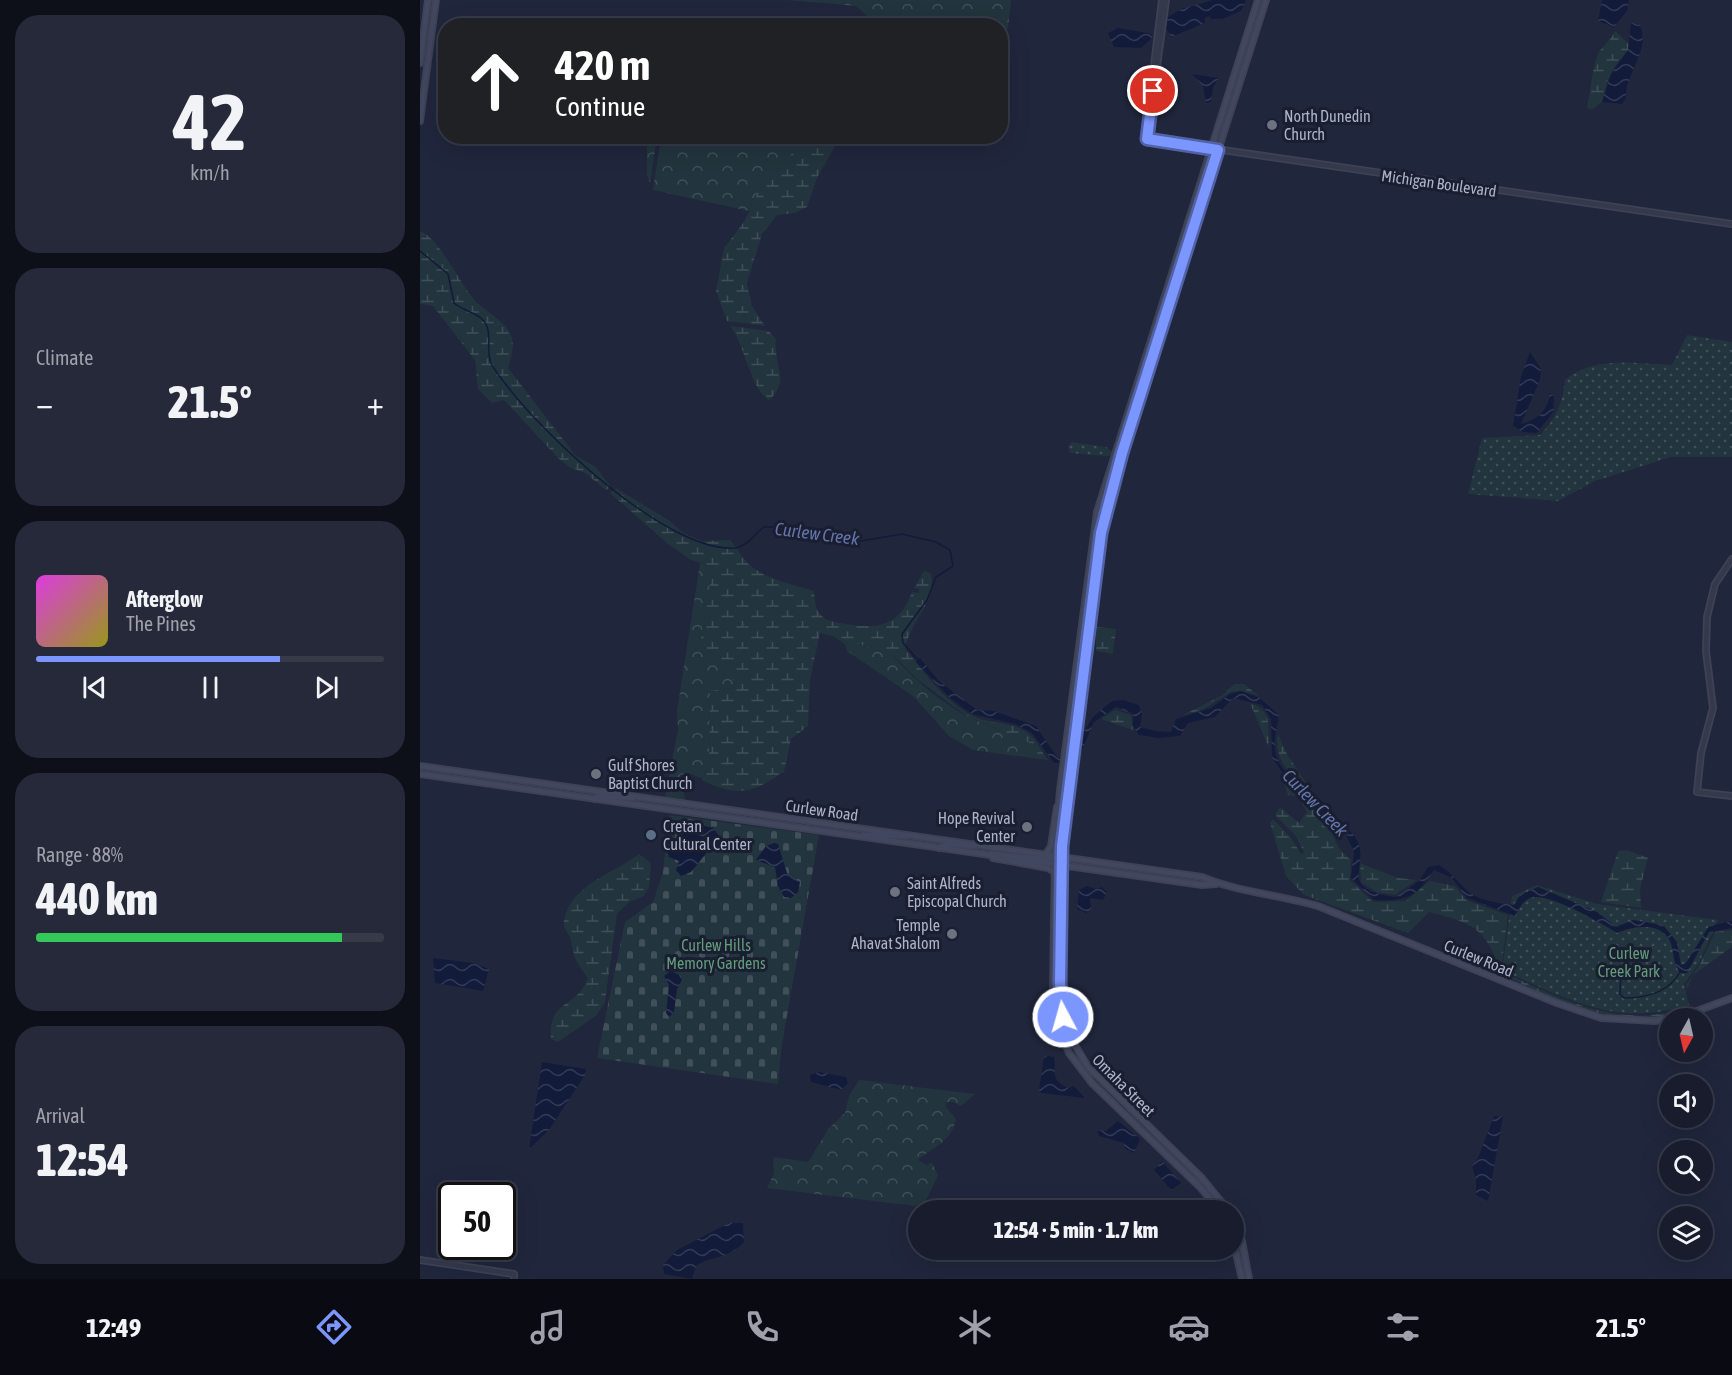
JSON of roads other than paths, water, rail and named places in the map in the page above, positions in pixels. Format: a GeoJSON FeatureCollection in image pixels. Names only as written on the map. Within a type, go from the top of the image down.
{"type":"FeatureCollection","features":[{"type":"Feature","properties":{"kind":"main road"},"geometry":{"type":"LineString","coordinates":[[420,63],[428,0]]}},
{"type":"Feature","properties":{"kind":"main road"},"geometry":{"type":"LineString","coordinates":[[420,122],[436,0]]}},
{"type":"Feature","properties":{"kind":"main road","name":"Omaha Street"},"geometry":{"type":"LineString","coordinates":[[1220,1200],[1202,1178],[1096,1077],[1079,1056],[1069,1035],[1063,1017],[1059,804],[1097,512],[1258,0]]}},
{"type":"Feature","properties":{"kind":"main road","name":"Omaha Street"},"geometry":{"type":"LineString","coordinates":[[1211,1200],[1092,1083],[1069,1053],[1056,1017],[1053,991],[1054,873],[1060,861],[1105,514],[1266,0]]}},
{"type":"Feature","properties":{"kind":"main road","name":"Curlew Road"},"geometry":{"type":"LineString","coordinates":[[420,766],[980,844],[1046,854],[1060,861],[1202,885],[1219,884]]}},
{"type":"Feature","properties":{"kind":"main road","name":"Curlew Road"},"geometry":{"type":"LineString","coordinates":[[420,774],[986,855],[1153,870],[1202,877],[1219,884],[1277,894],[1318,906],[1557,1003],[1601,1018],[1655,1021],[1686,1015],[1732,998]]}},
{"type":"Feature","properties":{"kind":"main road"},"geometry":{"type":"LineString","coordinates":[[595,799],[598,796],[628,799],[636,797]]}},
{"type":"Feature","properties":{"kind":"main road"},"geometry":{"type":"LineString","coordinates":[[1046,854],[1052,846],[1054,813],[1059,804]]}},
{"type":"Feature","properties":{"kind":"main road"},"geometry":{"type":"LineString","coordinates":[[862,836],[869,834],[900,837],[908,835]]}},
{"type":"Feature","properties":{"kind":"main road"},"geometry":{"type":"LineString","coordinates":[[939,848],[946,844],[974,847],[980,844]]}},
{"type":"Feature","properties":{"kind":"main road"},"geometry":{"type":"LineString","coordinates":[[986,855],[1000,861],[1048,868],[1054,873]]}},
{"type":"Feature","properties":{"kind":"main road"},"geometry":{"type":"LineString","coordinates":[[1244,1252],[1249,1279]]}},
{"type":"Feature","properties":{"kind":"main road"},"geometry":{"type":"LineString","coordinates":[[1238,1260],[1242,1279]]}},
{"type":"Feature","properties":{"kind":"street","name":"Michigan Boulevard"},"geometry":{"type":"LineString","coordinates":[[1163,3],[1147,139],[1732,224]]}},
{"type":"Feature","properties":{"kind":"street"},"geometry":{"type":"LineString","coordinates":[[1732,559],[1715,584],[1707,617],[1706,651],[1713,708],[1701,753],[1697,792],[1732,796]]}},
{"type":"Feature","properties":{"kind":"street"},"geometry":{"type":"LineString","coordinates":[[420,1260],[514,1276]]}},
{"type":"Feature","properties":{"kind":"water"},"geometry":{"type":"Polygon","coordinates":[[[1213,0],[1246,0],[1241,11],[1222,19],[1211,19],[1209,16],[1205,18],[1205,23],[1171,37],[1166,28],[1168,17],[1181,9],[1213,0]]]}},
{"type":"Feature","properties":{"kind":"water"},"geometry":{"type":"Polygon","coordinates":[[[1602,0],[1629,0],[1627,11],[1614,27],[1598,21],[1602,0]]]}},
{"type":"Feature","properties":{"kind":"water"},"geometry":{"type":"Polygon","coordinates":[[[1631,23],[1639,24],[1643,42],[1629,80],[1626,98],[1622,104],[1602,102],[1611,74],[1628,50],[1631,23]]]}},
{"type":"Feature","properties":{"kind":"water"},"geometry":{"type":"Polygon","coordinates":[[[1118,28],[1148,33],[1152,35],[1152,38],[1141,48],[1114,47],[1108,33],[1118,28]]]}},
{"type":"Feature","properties":{"kind":"water"},"geometry":{"type":"Polygon","coordinates":[[[1192,74],[1219,78],[1213,87],[1211,102],[1206,103],[1203,86],[1192,74]]]}},
{"type":"Feature","properties":{"kind":"water"},"geometry":{"type":"Polygon","coordinates":[[[1530,352],[1541,369],[1540,380],[1521,424],[1537,417],[1547,404],[1550,393],[1554,396],[1553,412],[1537,433],[1523,432],[1513,426],[1521,377],[1530,352]]]}},
{"type":"Feature","properties":{"kind":"water"},"geometry":{"type":"Polygon","coordinates":[[[920,658],[939,681],[977,710],[994,711],[1036,726],[1057,757],[1067,758],[1079,754],[1082,734],[1093,717],[1112,701],[1123,700],[1139,705],[1142,714],[1140,727],[1171,732],[1176,719],[1211,708],[1230,694],[1240,691],[1260,698],[1279,715],[1275,743],[1280,765],[1295,783],[1324,803],[1333,816],[1353,834],[1360,847],[1360,881],[1365,888],[1377,893],[1396,897],[1419,881],[1428,867],[1439,865],[1464,888],[1489,901],[1514,905],[1520,895],[1538,887],[1597,912],[1616,927],[1633,920],[1663,925],[1677,942],[1681,965],[1686,963],[1709,926],[1732,921],[1732,928],[1709,932],[1687,973],[1680,973],[1669,939],[1657,929],[1641,927],[1617,933],[1574,909],[1538,897],[1530,898],[1525,902],[1515,916],[1467,898],[1452,878],[1434,870],[1422,886],[1410,896],[1394,900],[1374,900],[1351,878],[1354,852],[1346,835],[1316,803],[1289,782],[1272,758],[1271,719],[1262,705],[1233,698],[1215,717],[1188,723],[1180,736],[1159,738],[1139,735],[1133,726],[1133,714],[1116,707],[1094,722],[1077,762],[1054,763],[1032,733],[1015,724],[972,714],[951,699],[916,662],[920,658]]]}},
{"type":"Feature","properties":{"kind":"water"},"geometry":{"type":"Polygon","coordinates":[[[691,823],[714,828],[720,838],[726,841],[719,851],[709,850],[691,872],[681,876],[676,870],[679,861],[669,857],[667,849],[691,823]]]}},
{"type":"Feature","properties":{"kind":"water"},"geometry":{"type":"Polygon","coordinates":[[[778,844],[787,873],[800,882],[798,892],[791,898],[784,897],[778,886],[775,867],[756,860],[766,846],[778,844]]]}},
{"type":"Feature","properties":{"kind":"water"},"geometry":{"type":"Polygon","coordinates":[[[1087,886],[1096,889],[1102,887],[1107,892],[1103,900],[1090,898],[1091,909],[1086,913],[1077,909],[1079,890],[1087,886]]]}},
{"type":"Feature","properties":{"kind":"water"},"geometry":{"type":"Polygon","coordinates":[[[433,958],[473,963],[489,969],[483,991],[435,983],[433,958]]]}},
{"type":"Feature","properties":{"kind":"water"},"geometry":{"type":"Polygon","coordinates":[[[671,971],[679,975],[682,980],[677,989],[674,1012],[669,1017],[666,1013],[669,985],[664,976],[671,971]]]}},
{"type":"Feature","properties":{"kind":"water"},"geometry":{"type":"Polygon","coordinates":[[[1044,1057],[1054,1057],[1055,1075],[1058,1081],[1068,1088],[1074,1086],[1085,1098],[1041,1093],[1039,1090],[1044,1057]]]}},
{"type":"Feature","properties":{"kind":"water"},"geometry":{"type":"Polygon","coordinates":[[[542,1062],[586,1069],[585,1075],[549,1130],[529,1149],[542,1062]]]}},
{"type":"Feature","properties":{"kind":"water"},"geometry":{"type":"Polygon","coordinates":[[[819,1072],[846,1077],[848,1083],[841,1090],[811,1082],[810,1075],[819,1072]]]}},
{"type":"Feature","properties":{"kind":"water"},"geometry":{"type":"Polygon","coordinates":[[[1494,1116],[1503,1117],[1488,1201],[1476,1195],[1476,1180],[1472,1166],[1478,1158],[1494,1116]]]}},
{"type":"Feature","properties":{"kind":"water"},"geometry":{"type":"Polygon","coordinates":[[[1118,1121],[1140,1139],[1134,1153],[1125,1149],[1124,1143],[1099,1136],[1097,1130],[1106,1131],[1118,1121]]]}},
{"type":"Feature","properties":{"kind":"water"},"geometry":{"type":"Polygon","coordinates":[[[1162,1161],[1181,1183],[1171,1190],[1154,1170],[1162,1161]]]}},
{"type":"Feature","properties":{"kind":"water"},"geometry":{"type":"Polygon","coordinates":[[[729,1223],[743,1223],[744,1242],[738,1248],[696,1266],[692,1279],[664,1274],[663,1265],[677,1250],[729,1223]]]}},
{"type":"Feature","properties":{"kind":"waterway","name":"Curlew Creek"},"geometry":{"type":"LineString","coordinates":[[420,251],[448,274],[454,303],[486,323],[491,363],[522,404],[576,459],[642,511],[676,531],[707,544],[735,548],[747,542],[764,527],[787,527],[855,542],[902,534],[936,542],[950,550],[953,566],[936,577],[927,600],[902,634],[903,643],[919,661]]}},
{"type":"Feature","properties":{"kind":"waterway"},"geometry":{"type":"LineString","coordinates":[[1643,948],[1633,951],[1621,972],[1620,994],[1624,998],[1656,993],[1670,984],[1680,972]]}},
{"type":"Feature","properties":{"kind":"place","name":"North Dunedin Church"},"geometry":{"type":"Point","coordinates":[1272,125]}},
{"type":"Feature","properties":{"kind":"place","name":"Gulf Shores Baptist Church"},"geometry":{"type":"Point","coordinates":[596,774]}},
{"type":"Feature","properties":{"kind":"place","name":"Hope Revival Center"},"geometry":{"type":"Point","coordinates":[1027,827]}},
{"type":"Feature","properties":{"kind":"place","name":"Cretan Cultural Center"},"geometry":{"type":"Point","coordinates":[651,835]}},
{"type":"Feature","properties":{"kind":"place","name":"Saint Alfreds Episcopal Church"},"geometry":{"type":"Point","coordinates":[895,892]}},
{"type":"Feature","properties":{"kind":"place","name":"Temple Ahavat Shalom"},"geometry":{"type":"Point","coordinates":[952,934]}},
{"type":"Feature","properties":{"kind":"park label","name":"Curlew Hills Memory Gardens"},"geometry":{"type":"Point","coordinates":[716,954]}},
{"type":"Feature","properties":{"kind":"park label","name":"Curlew Creek Park"},"geometry":{"type":"Point","coordinates":[1629,962]}}]}
